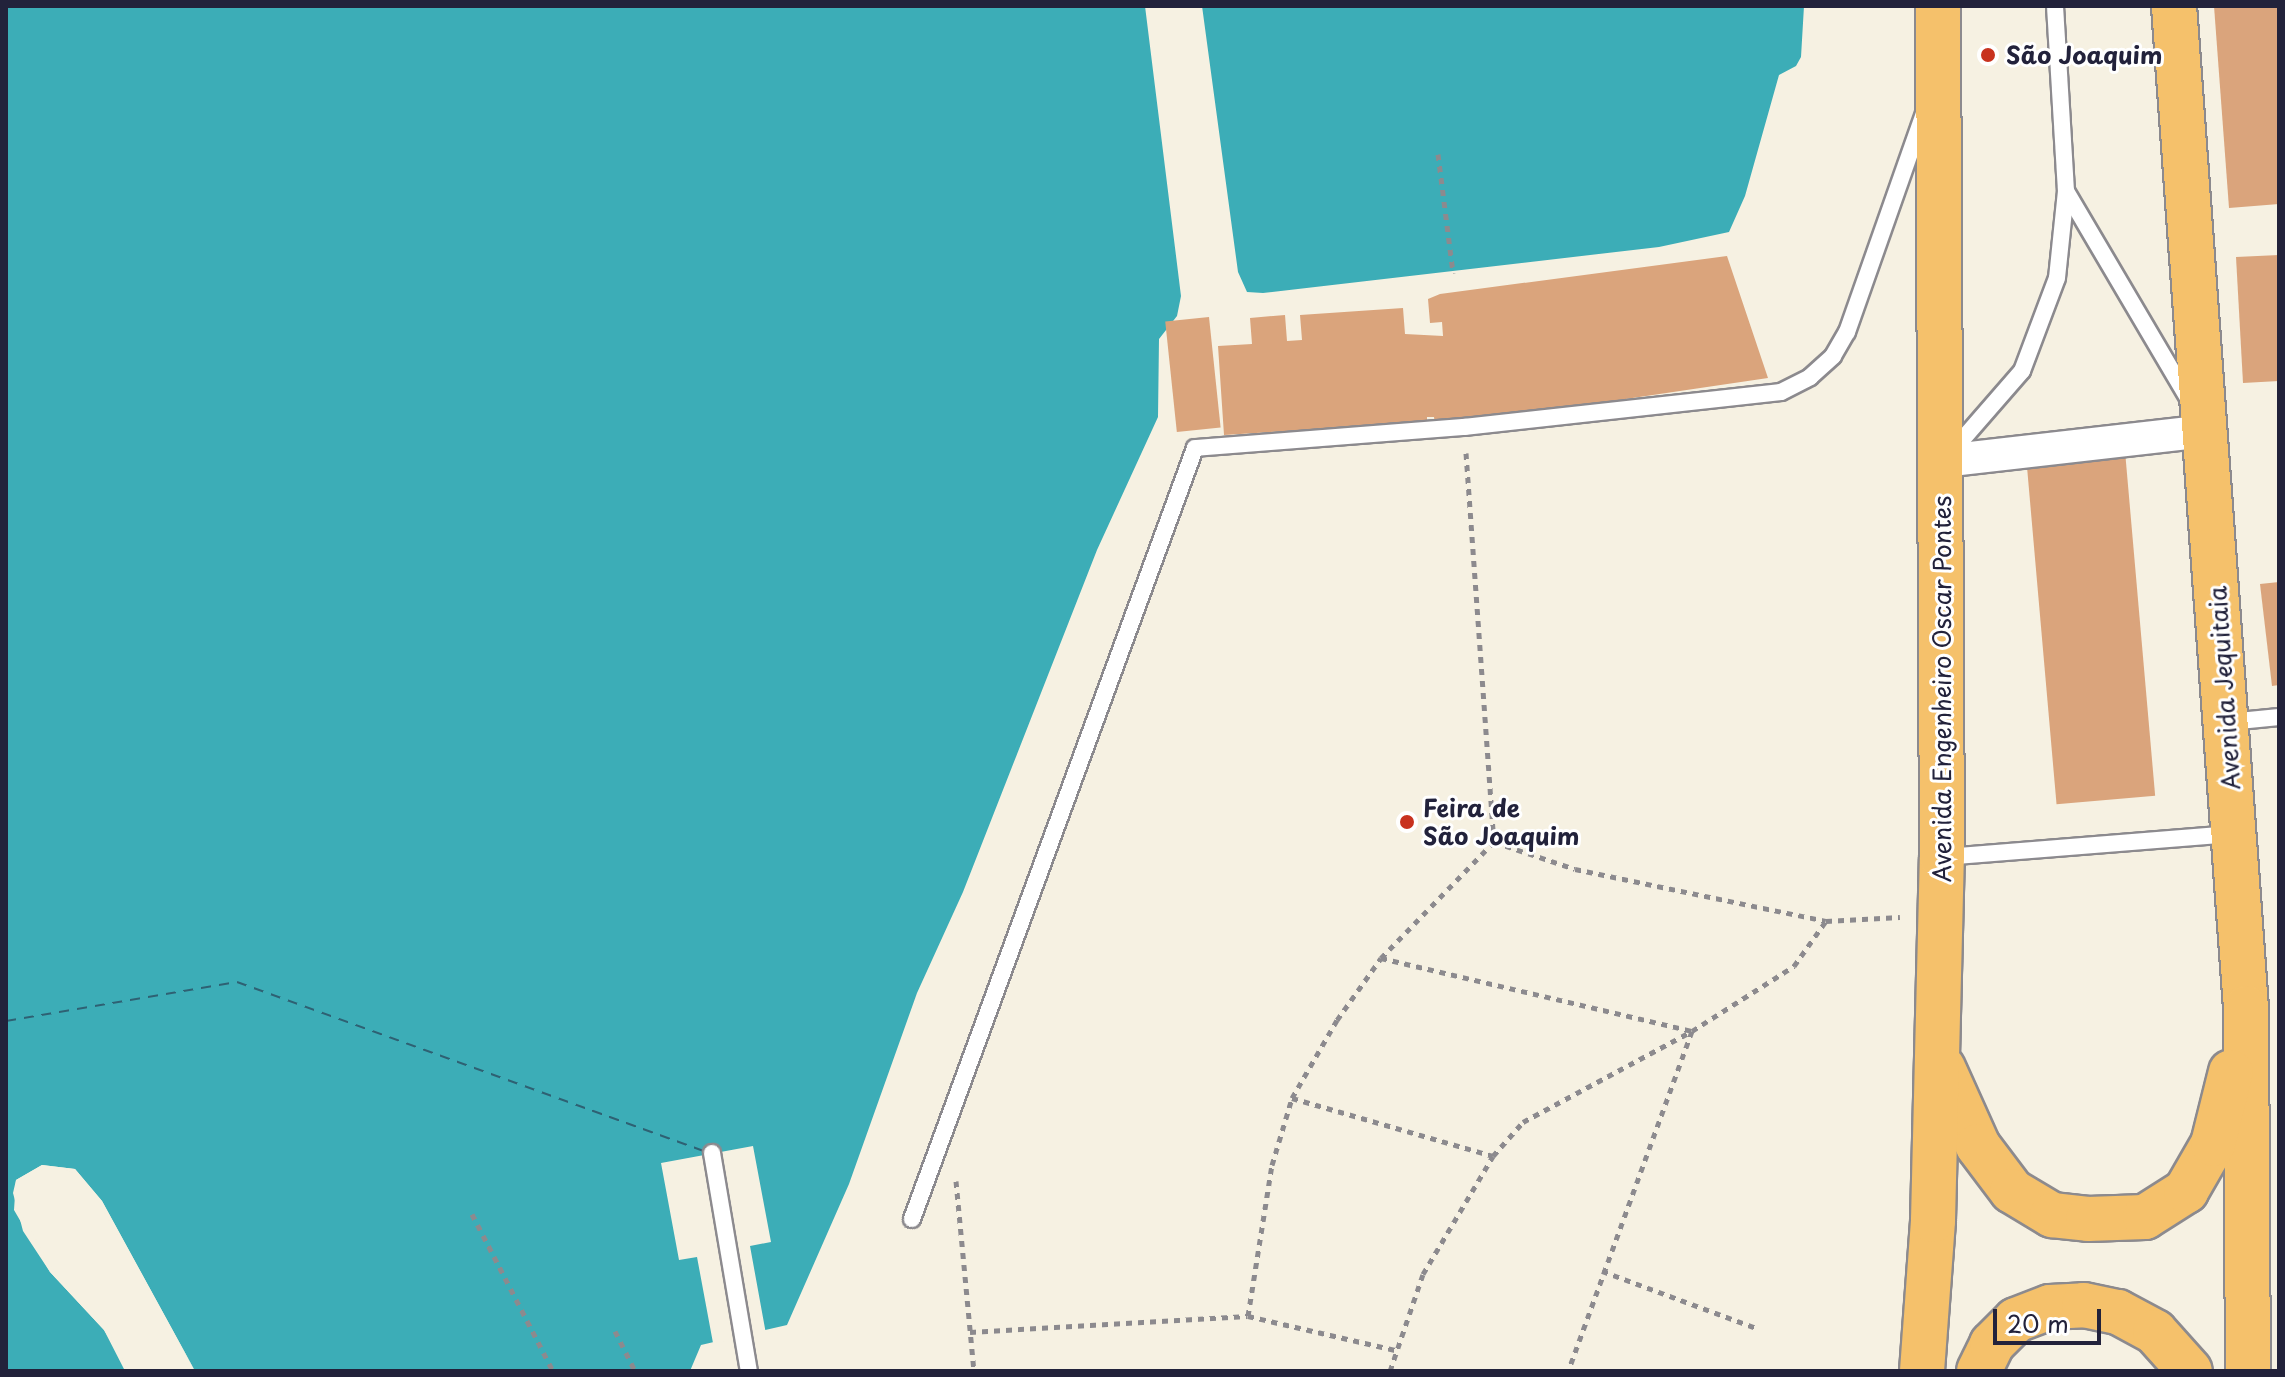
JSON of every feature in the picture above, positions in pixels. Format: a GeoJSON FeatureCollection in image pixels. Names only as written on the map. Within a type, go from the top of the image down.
{"type":"FeatureCollection","features":[{"type":"Feature","properties":{"kind":"main road","name":"Avenida Engenheiro Oscar Pontes"},"geometry":{"type":"LineString","coordinates":[[1922,1371],[1938,1058],[1942,858],[1943,461],[1938,6]]}},
{"type":"Feature","properties":{"kind":"main road","name":"Avenida Jequitaia"},"geometry":{"type":"LineString","coordinates":[[2174,6],[2246,1008],[2248,1371]]}},
{"type":"Feature","properties":{"kind":"main road"},"geometry":{"type":"LineString","coordinates":[[1938,1058],[1978,1146],[2012,1191],[2052,1215],[2145,1217],[2186,1191],[2213,1144],[2246,1008]]}},
{"type":"Feature","properties":{"kind":"main road"},"geometry":{"type":"LineString","coordinates":[[1979,1371],[1992,1344],[2016,1320],[2050,1307],[2084,1305],[2118,1312],[2155,1332],[2190,1371]]}},
{"type":"Feature","properties":{"kind":"street"},"geometry":{"type":"LineString","coordinates":[[1943,461],[2206,431]]}},
{"type":"Feature","properties":{"kind":"lane"},"geometry":{"type":"LineString","coordinates":[[1943,461],[2022,371],[2057,278],[2066,191],[2055,6]]}},
{"type":"Feature","properties":{"kind":"lane"},"geometry":{"type":"LineString","coordinates":[[912,1219],[1188,458],[1207,444],[1464,427],[1781,392],[1810,377],[1833,356],[1847,332],[1939,70]]}},
{"type":"Feature","properties":{"kind":"lane"},"geometry":{"type":"LineString","coordinates":[[2066,191],[2206,431]]}},
{"type":"Feature","properties":{"kind":"lane"},"geometry":{"type":"LineString","coordinates":[[2226,722],[2279,717]]}},
{"type":"Feature","properties":{"kind":"lane"},"geometry":{"type":"LineString","coordinates":[[1942,858],[2234,833]]}},
{"type":"Feature","properties":{"kind":"lane"},"geometry":{"type":"LineString","coordinates":[[712,1153],[749,1371]]}},
{"type":"Feature","properties":{"kind":"path"},"geometry":{"type":"LineString","coordinates":[[1438,154],[1453,273]]}},
{"type":"Feature","properties":{"kind":"path"},"geometry":{"type":"LineString","coordinates":[[1248,1316],[1272,1165],[1292,1098],[1337,1020],[1381,958],[1494,842],[1464,427]]}},
{"type":"Feature","properties":{"kind":"path"},"geometry":{"type":"LineString","coordinates":[[1494,842],[1575,869],[1826,921],[1941,914]]}},
{"type":"Feature","properties":{"kind":"path"},"geometry":{"type":"LineString","coordinates":[[1390,1371],[1423,1274],[1493,1156],[1523,1122],[1692,1031],[1794,966],[1826,921]]}},
{"type":"Feature","properties":{"kind":"path"},"geometry":{"type":"LineString","coordinates":[[1381,958],[1692,1031]]}},
{"type":"Feature","properties":{"kind":"path"},"geometry":{"type":"LineString","coordinates":[[1568,1371],[1692,1031]]}},
{"type":"Feature","properties":{"kind":"path"},"geometry":{"type":"LineString","coordinates":[[1292,1098],[1493,1156]]}},
{"type":"Feature","properties":{"kind":"path"},"geometry":{"type":"LineString","coordinates":[[956,1177],[974,1371]]}},
{"type":"Feature","properties":{"kind":"path"},"geometry":{"type":"LineString","coordinates":[[472,1214],[553,1371]]}},
{"type":"Feature","properties":{"kind":"path"},"geometry":{"type":"LineString","coordinates":[[1602,1271],[1759,1329]]}},
{"type":"Feature","properties":{"kind":"path"},"geometry":{"type":"LineString","coordinates":[[970,1332],[1248,1316],[1395,1350]]}},
{"type":"Feature","properties":{"kind":"path"},"geometry":{"type":"LineString","coordinates":[[615,1331],[635,1371]]}},
{"type":"Feature","properties":{"kind":"water"},"geometry":{"type":"Polygon","coordinates":[[[6,6],[1145,6],[1181,296],[1177,316],[1159,339],[1158,417],[1097,550],[963,892],[917,993],[849,1184],[787,1325],[701,1345],[690,1371],[195,1371],[102,1201],[75,1169],[42,1165],[16,1180],[14,1210],[50,1272],[104,1330],[125,1371],[6,1371],[6,6]]]}},
{"type":"Feature","properties":{"kind":"water"},"geometry":{"type":"Polygon","coordinates":[[[1202,6],[1804,6],[1801,57],[1796,66],[1779,75],[1745,196],[1729,232],[1659,247],[1263,293],[1247,292],[1238,272],[1202,6]]]}},
{"type":"Feature","properties":{"kind":"pier"},"geometry":{"type":"Polygon","coordinates":[[[753,1146],[771,1242],[750,1246],[766,1334],[713,1343],[697,1257],[679,1260],[661,1163],[753,1146]]]}},
{"type":"Feature","properties":{"kind":"pier"},"geometry":{"type":"Polygon","coordinates":[[[42,1165],[75,1169],[102,1201],[195,1371],[99,1203],[73,1173],[63,1169],[43,1169],[20,1183],[18,1209],[54,1270],[107,1328],[129,1371],[104,1330],[50,1272],[23,1231],[13,1193],[16,1180],[42,1165]]]}},
{"type":"Feature","properties":{"kind":"building"},"geometry":{"type":"Polygon","coordinates":[[[2214,6],[2279,6],[2279,204],[2229,208],[2214,6]]]}},
{"type":"Feature","properties":{"kind":"building"},"geometry":{"type":"Polygon","coordinates":[[[2279,255],[2279,381],[2243,383],[2236,257],[2279,255]]]}},
{"type":"Feature","properties":{"kind":"building"},"geometry":{"type":"Polygon","coordinates":[[[1727,256],[1768,378],[1435,427],[1434,417],[1427,417],[1427,422],[1224,435],[1218,346],[1252,344],[1250,318],[1285,315],[1287,341],[1302,340],[1300,315],[1403,308],[1405,334],[1443,336],[1442,322],[1430,323],[1428,299],[1440,294],[1727,256]]]}},
{"type":"Feature","properties":{"kind":"building"},"geometry":{"type":"Polygon","coordinates":[[[1209,317],[1221,427],[1177,432],[1165,322],[1209,317]]]}},
{"type":"Feature","properties":{"kind":"building"},"geometry":{"type":"Polygon","coordinates":[[[2125,451],[2155,796],[2057,804],[2026,460],[2125,451]]]}},
{"type":"Feature","properties":{"kind":"building"},"geometry":{"type":"Polygon","coordinates":[[[2279,582],[2279,685],[2272,686],[2260,584],[2279,582]]]}},
{"type":"Feature","properties":{"kind":"ferry route"},"geometry":{"type":"LineString","coordinates":[[6,1021],[237,982],[707,1152]]}},
{"type":"Feature","properties":{"kind":"place","name":"São Joaquim"},"geometry":{"type":"Point","coordinates":[1988,55]}},
{"type":"Feature","properties":{"kind":"place","name":"Feira de São Joaquim"},"geometry":{"type":"Point","coordinates":[1407,822]}}]}
